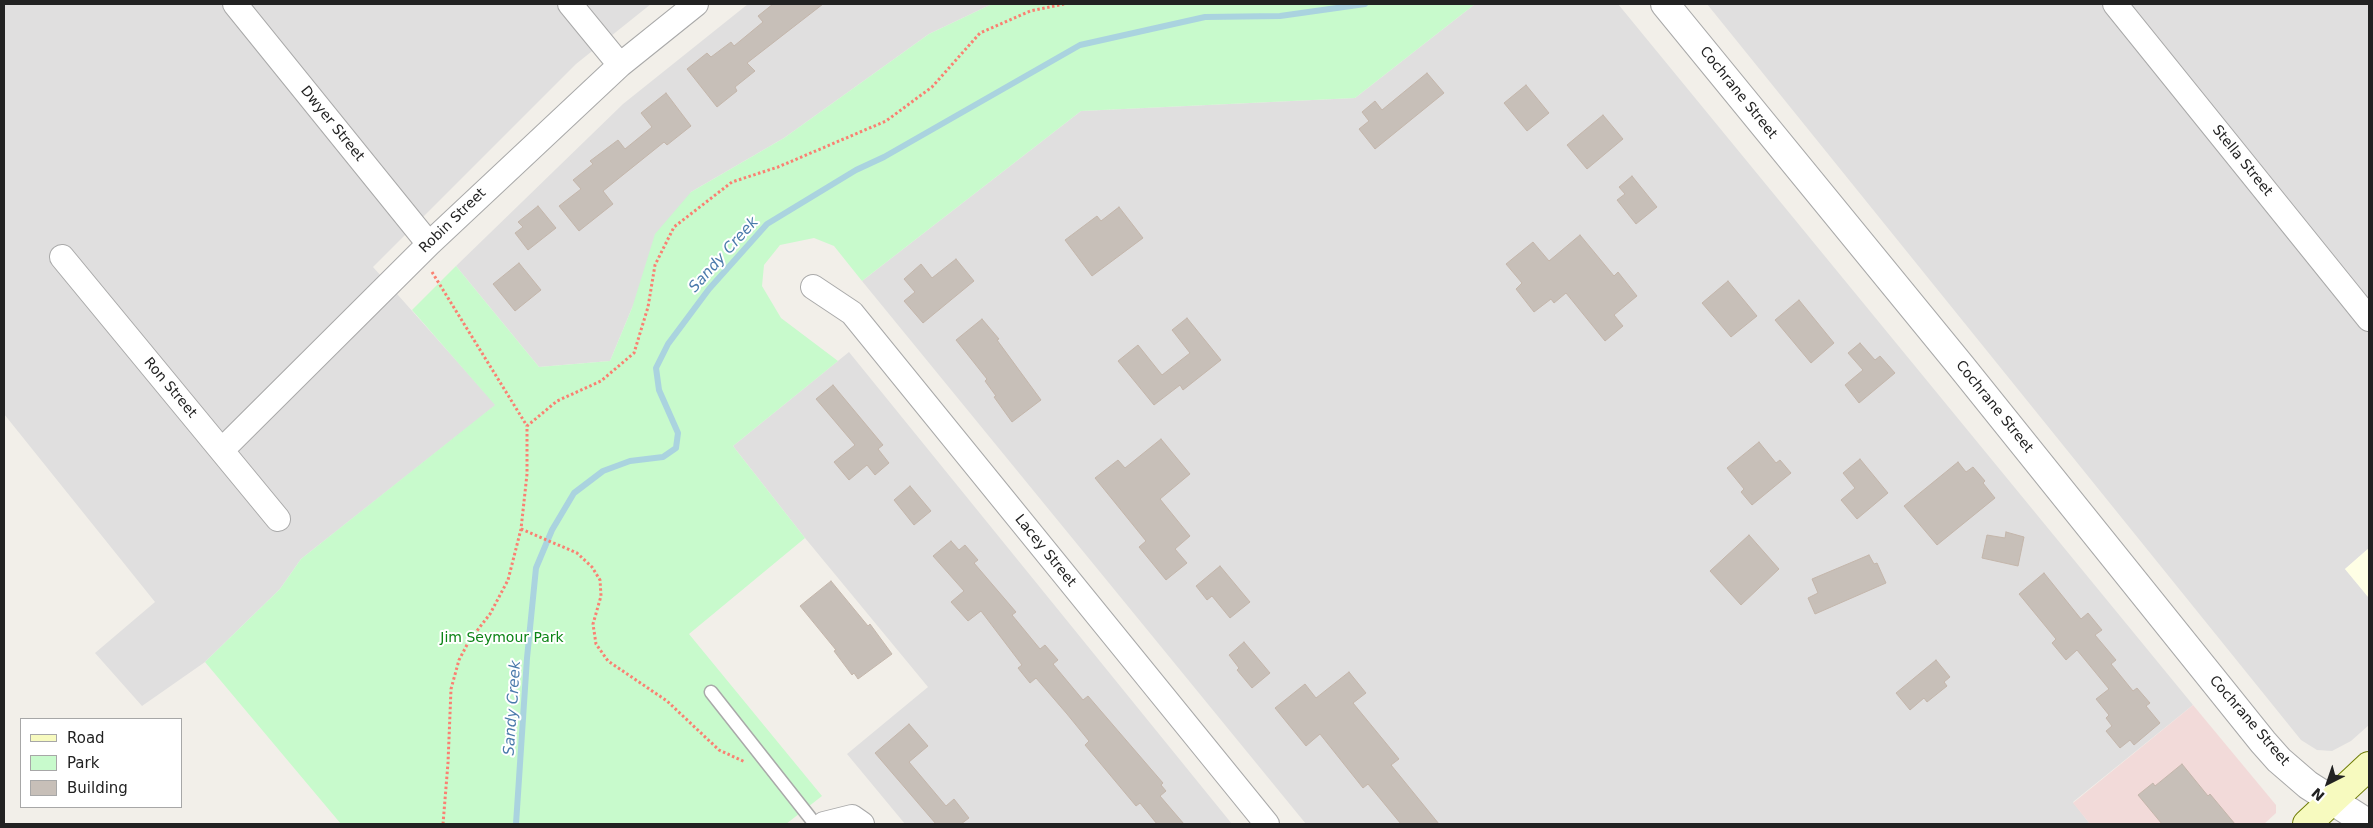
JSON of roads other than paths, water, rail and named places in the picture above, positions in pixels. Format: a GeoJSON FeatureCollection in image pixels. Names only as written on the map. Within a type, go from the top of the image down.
{"type":"FeatureCollection","features":[{"type":"Feature","properties":{"kind":"main road"},"geometry":{"type":"LineString","coordinates":[[2307,824],[2369,766]]}},
{"type":"Feature","properties":{"kind":"street","name":"Dwyer Street"},"geometry":{"type":"LineString","coordinates":[[235,4],[429,244]]}},
{"type":"Feature","properties":{"kind":"street"},"geometry":{"type":"LineString","coordinates":[[570,4],[620,65]]}},
{"type":"Feature","properties":{"kind":"street","name":"Robin Street"},"geometry":{"type":"LineString","coordinates":[[222,450],[429,244],[620,65],[696,4]]}},
{"type":"Feature","properties":{"kind":"street","name":"Cochrane Street"},"geometry":{"type":"LineString","coordinates":[[1664,4],[1962,366],[2263,742],[2279,760],[2332,801],[2369,824]]}},
{"type":"Feature","properties":{"kind":"street","name":"Stella Street"},"geometry":{"type":"LineString","coordinates":[[2115,4],[2369,319]]}},
{"type":"Feature","properties":{"kind":"street","name":"Ron Street"},"geometry":{"type":"LineString","coordinates":[[62,257],[278,519]]}},
{"type":"Feature","properties":{"kind":"street","name":"Lacey Street"},"geometry":{"type":"LineString","coordinates":[[813,287],[852,314],[1267,824]]}},
{"type":"Feature","properties":{"kind":"street"},"geometry":{"type":"LineString","coordinates":[[824,824],[857,821]]}},
{"type":"Feature","properties":{"kind":"lane"},"geometry":{"type":"LineString","coordinates":[[711,692],[815,824]]}},
{"type":"Feature","properties":{"kind":"waterway","name":"Sandy Creek"},"geometry":{"type":"LineString","coordinates":[[516,824],[527,658],[536,568],[552,530],[574,493],[603,471],[630,461],[663,457],[676,448],[678,433],[659,390],[656,368],[668,344],[709,289],[767,224],[856,170],[884,157],[1080,45],[1205,17],[1280,16],[1365,4]]}},
{"type":"Feature","properties":{"kind":"park label","name":"Jim Seymour Park"},"geometry":{"type":"Point","coordinates":[502,638]}}]}
